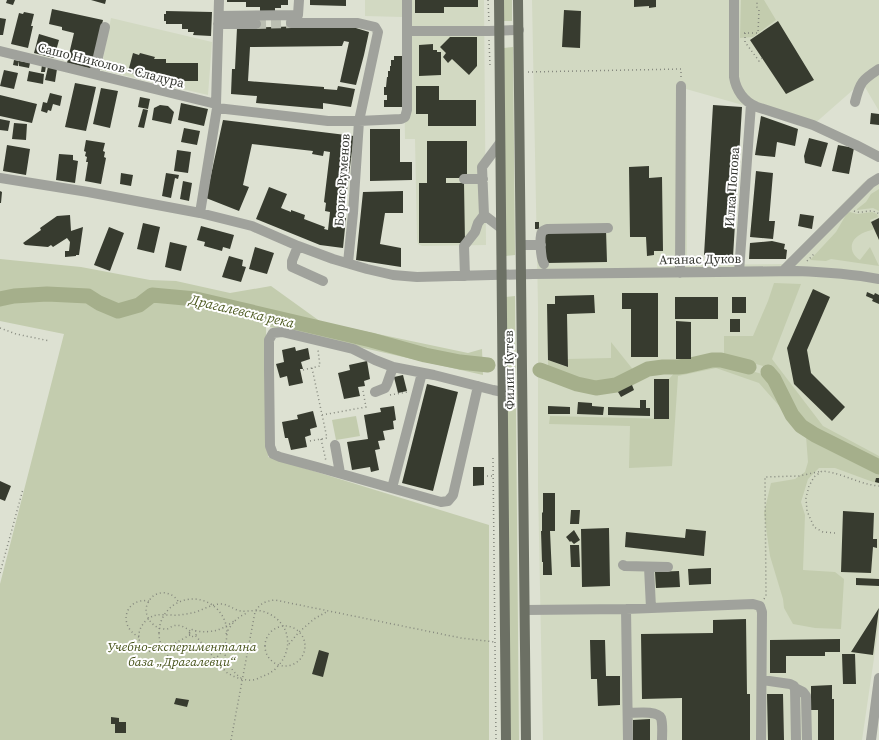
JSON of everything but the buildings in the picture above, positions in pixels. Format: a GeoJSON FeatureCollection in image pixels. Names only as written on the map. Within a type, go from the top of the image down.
{"type":"FeatureCollection","features":[{"type":"Feature","properties":{"kind":"main road","name":"Филип Кутев"},"geometry":{"type":"LineString","coordinates":[[499,0],[506,740]]}},
{"type":"Feature","properties":{"kind":"main road","name":"Филип Кутев"},"geometry":{"type":"LineString","coordinates":[[518,0],[526,740]]}},
{"type":"Feature","properties":{"kind":"street"},"geometry":{"type":"LineString","coordinates":[[200,213],[216,106],[219,0]]}},
{"type":"Feature","properties":{"kind":"street"},"geometry":{"type":"LineString","coordinates":[[218,20],[298,15],[299,0]]}},
{"type":"Feature","properties":{"kind":"street"},"geometry":{"type":"LineString","coordinates":[[291,23],[358,23],[375,27],[378,32],[359,121],[401,119],[405,117],[407,110],[408,0]]}},
{"type":"Feature","properties":{"kind":"street"},"geometry":{"type":"LineString","coordinates":[[734,0],[734,77],[735,83],[741,95],[751,104],[813,125],[879,157]]}},
{"type":"Feature","properties":{"kind":"street"},"geometry":{"type":"LineString","coordinates":[[218,20],[256,24]]}},
{"type":"Feature","properties":{"kind":"street"},"geometry":{"type":"LineString","coordinates":[[94,74],[104,27]]}},
{"type":"Feature","properties":{"kind":"street"},"geometry":{"type":"LineString","coordinates":[[408,32],[519,30]]}},
{"type":"Feature","properties":{"kind":"street","name":"Сашо Николов - Сладура"},"geometry":{"type":"LineString","coordinates":[[0,51],[216,106]]}},
{"type":"Feature","properties":{"kind":"street"},"geometry":{"type":"LineString","coordinates":[[855,102],[859,88],[866,77],[879,69]]}},
{"type":"Feature","properties":{"kind":"street"},"geometry":{"type":"LineString","coordinates":[[680,272],[681,86]]}},
{"type":"Feature","properties":{"kind":"street","name":"Илка Попова"},"geometry":{"type":"LineString","coordinates":[[739,272],[751,104]]}},
{"type":"Feature","properties":{"kind":"street","name":"Борис Руменов"},"geometry":{"type":"LineString","coordinates":[[216,106],[328,121],[359,121],[348,263]]}},
{"type":"Feature","properties":{"kind":"street"},"geometry":{"type":"LineString","coordinates":[[465,276],[464,246],[484,215],[482,167],[500,143]]}},
{"type":"Feature","properties":{"kind":"street"},"geometry":{"type":"LineString","coordinates":[[0,178],[88,192],[200,213],[252,226],[298,246],[292,261],[292,267],[323,281]]}},
{"type":"Feature","properties":{"kind":"street"},"geometry":{"type":"LineString","coordinates":[[783,271],[871,183],[879,178]]}},
{"type":"Feature","properties":{"kind":"street"},"geometry":{"type":"LineString","coordinates":[[464,179],[483,179]]}},
{"type":"Feature","properties":{"kind":"street"},"geometry":{"type":"LineString","coordinates":[[484,215],[501,228]]}},
{"type":"Feature","properties":{"kind":"street"},"geometry":{"type":"LineString","coordinates":[[544,264],[542,261],[541,245],[543,230],[608,228]]}},
{"type":"Feature","properties":{"kind":"street"},"geometry":{"type":"LineString","coordinates":[[521,245],[541,245]]}},
{"type":"Feature","properties":{"kind":"street","name":"Атанас Дуков"},"geometry":{"type":"LineString","coordinates":[[298,246],[333,259],[393,275],[417,277],[783,271],[830,272],[879,280]]}},
{"type":"Feature","properties":{"kind":"street"},"geometry":{"type":"LineString","coordinates":[[478,386],[453,495],[448,502],[441,502],[340,473],[280,458],[273,454],[270,446],[269,340],[273,333],[282,332],[352,348],[375,360],[393,367],[422,373],[478,386],[493,390],[503,392]]}},
{"type":"Feature","properties":{"kind":"street"},"geometry":{"type":"LineString","coordinates":[[375,392],[385,388],[393,367]]}},
{"type":"Feature","properties":{"kind":"street"},"geometry":{"type":"LineString","coordinates":[[392,488],[422,373]]}},
{"type":"Feature","properties":{"kind":"street"},"geometry":{"type":"LineString","coordinates":[[335,445],[340,473]]}},
{"type":"Feature","properties":{"kind":"street"},"geometry":{"type":"LineString","coordinates":[[623,565],[668,567]]}},
{"type":"Feature","properties":{"kind":"street"},"geometry":{"type":"LineString","coordinates":[[649,567],[651,608]]}},
{"type":"Feature","properties":{"kind":"street"},"geometry":{"type":"LineString","coordinates":[[525,610],[626,609],[754,604],[760,606],[762,612],[762,740]]}},
{"type":"Feature","properties":{"kind":"street"},"geometry":{"type":"LineString","coordinates":[[626,609],[628,740]]}},
{"type":"Feature","properties":{"kind":"street"},"geometry":{"type":"LineString","coordinates":[[871,740],[879,678]]}},
{"type":"Feature","properties":{"kind":"street"},"geometry":{"type":"LineString","coordinates":[[762,680],[790,684],[803,692],[806,696],[807,740]]}},
{"type":"Feature","properties":{"kind":"street"},"geometry":{"type":"LineString","coordinates":[[795,688],[796,740]]}},
{"type":"Feature","properties":{"kind":"street"},"geometry":{"type":"LineString","coordinates":[[628,713],[655,713],[660,716],[662,740]]}},
{"type":"Feature","properties":{"kind":"path"},"geometry":{"type":"LineString","coordinates":[[488,0],[489,25]]}},
{"type":"Feature","properties":{"kind":"path"},"geometry":{"type":"LineString","coordinates":[[734,33],[758,33],[760,10],[757,6],[757,0]]}},
{"type":"Feature","properties":{"kind":"path"},"geometry":{"type":"LineString","coordinates":[[745,33],[745,42],[759,61],[762,58]]}},
{"type":"Feature","properties":{"kind":"path"},"geometry":{"type":"LineString","coordinates":[[532,72],[681,69],[681,86]]}},
{"type":"Feature","properties":{"kind":"path"},"geometry":{"type":"LineString","coordinates":[[852,211],[858,213],[873,211],[879,214]]}},
{"type":"Feature","properties":{"kind":"path"},"geometry":{"type":"LineString","coordinates":[[0,328],[16,334],[50,341]]}},
{"type":"Feature","properties":{"kind":"path"},"geometry":{"type":"LineString","coordinates":[[303,370],[320,366],[317,341]]}},
{"type":"Feature","properties":{"kind":"path"},"geometry":{"type":"LineString","coordinates":[[310,441],[327,438],[312,368]]}},
{"type":"Feature","properties":{"kind":"path"},"geometry":{"type":"LineString","coordinates":[[322,415],[366,407],[363,391]]}},
{"type":"Feature","properties":{"kind":"path"},"geometry":{"type":"LineString","coordinates":[[322,439],[329,470]]}},
{"type":"Feature","properties":{"kind":"path"},"geometry":{"type":"LineString","coordinates":[[760,606],[766,596],[765,477],[799,476],[822,471],[832,472],[857,482],[879,486]]}},
{"type":"Feature","properties":{"kind":"path"},"geometry":{"type":"LineString","coordinates":[[822,471],[814,477],[809,486],[806,498],[807,511],[814,527],[823,532],[835,533]]}},
{"type":"Feature","properties":{"kind":"path"},"geometry":{"type":"LineString","coordinates":[[487,476],[494,476]]}},
{"type":"Feature","properties":{"kind":"path"},"geometry":{"type":"LineString","coordinates":[[0,573],[23,489]]}},
{"type":"Feature","properties":{"kind":"path"},"geometry":{"type":"LineString","coordinates":[[179,602],[174,596],[166,593],[157,594],[149,601],[146,612],[153,624],[159,628],[167,629],[172,626],[179,626],[190,631],[210,632],[222,629],[234,622]]}},
{"type":"Feature","properties":{"kind":"path"},"geometry":{"type":"LineString","coordinates":[[188,599],[207,602],[213,606],[222,615],[226,627],[223,647],[220,653],[204,665],[191,667],[178,664],[163,650],[159,638],[159,628],[164,614],[179,602],[188,599]]}},
{"type":"Feature","properties":{"kind":"path"},"geometry":{"type":"LineString","coordinates":[[139,637],[129,630],[126,616],[129,608],[135,603],[142,600],[149,601]]}},
{"type":"Feature","properties":{"kind":"path"},"geometry":{"type":"LineString","coordinates":[[231,740],[255,612],[258,606],[266,601],[275,600],[461,638],[489,641]]}},
{"type":"Feature","properties":{"kind":"path"},"geometry":{"type":"LineString","coordinates":[[195,635],[190,635],[157,652],[148,651],[141,646],[139,637],[141,628],[145,622],[155,615],[164,614],[171,616],[186,614],[221,604],[236,611],[263,611],[275,617],[283,626],[288,645]]}},
{"type":"Feature","properties":{"kind":"path"},"geometry":{"type":"LineString","coordinates":[[195,631],[195,635],[226,672],[242,679],[257,679],[272,672],[284,658],[288,645],[299,632],[314,619],[328,611]]}},
{"type":"Feature","properties":{"kind":"path"},"geometry":{"type":"LineString","coordinates":[[226,634],[234,622],[243,614],[248,612]]}},
{"type":"Feature","properties":{"kind":"path"},"geometry":{"type":"LineString","coordinates":[[283,626],[295,629],[299,632],[303,638],[304,651],[297,662],[285,666],[278,665],[268,658],[265,651],[265,645],[266,638],[270,632],[275,628],[283,626]]}},
{"type":"Feature","properties":{"kind":"path"},"geometry":{"type":"LineString","coordinates":[[223,647],[225,656],[230,666],[242,679]]}},
{"type":"Feature","properties":{"kind":"shaded area"},"geometry":{"type":"Polygon","coordinates":[[[365,0],[484,0],[486,245],[422,246],[418,244],[415,139],[405,139],[403,17],[365,16],[365,0]]]}},
{"type":"Feature","properties":{"kind":"shaded area"},"geometry":{"type":"Polygon","coordinates":[[[532,0],[879,0],[879,111],[862,82],[813,125],[686,89],[687,265],[783,264],[864,182],[879,174],[879,624],[862,740],[543,740],[538,487],[538,306],[532,0]]]}},
{"type":"Feature","properties":{"kind":"shaded area"},"geometry":{"type":"Polygon","coordinates":[[[111,18],[212,42],[208,95],[101,70],[111,18]]]}},
{"type":"Feature","properties":{"kind":"green space"},"geometry":{"type":"Polygon","coordinates":[[[503,0],[512,0],[512,21],[503,21],[503,0]]]}},
{"type":"Feature","properties":{"kind":"green space"},"geometry":{"type":"Polygon","coordinates":[[[741,0],[764,0],[776,20],[753,37],[740,38],[741,0]]]}},
{"type":"Feature","properties":{"kind":"green space"},"geometry":{"type":"Polygon","coordinates":[[[513,47],[515,255],[505,256],[504,48],[513,47]]]}},
{"type":"Feature","properties":{"kind":"green space"},"geometry":{"type":"Polygon","coordinates":[[[879,189],[879,211],[873,208],[857,210],[866,202],[871,194],[879,189]]]}},
{"type":"Feature","properties":{"kind":"green space"},"geometry":{"type":"Polygon","coordinates":[[[850,212],[857,214],[872,212],[877,214],[878,217],[870,220],[874,229],[858,236],[853,242],[852,249],[854,255],[860,260],[870,247],[879,266],[831,259],[826,261],[810,260],[836,232],[847,213],[850,212]]]}},
{"type":"Feature","properties":{"kind":"green space","name":"Учебно-експериментална база „Драгалевци“"},"geometry":{"type":"Polygon","coordinates":[[[0,259],[81,267],[150,280],[176,281],[230,293],[271,286],[321,322],[468,353],[482,349],[483,375],[266,326],[268,457],[489,525],[489,740],[0,740],[0,584],[64,334],[0,321],[0,259]]]}},
{"type":"Feature","properties":{"kind":"green space"},"geometry":{"type":"Polygon","coordinates":[[[774,283],[801,284],[772,359],[823,426],[879,456],[879,465],[821,435],[813,429],[797,414],[779,376],[770,368],[724,355],[724,336],[753,336],[774,283]]]}},
{"type":"Feature","properties":{"kind":"green space"},"geometry":{"type":"Polygon","coordinates":[[[515,296],[519,740],[509,740],[506,297],[515,296]]]}},
{"type":"Feature","properties":{"kind":"green space"},"geometry":{"type":"Polygon","coordinates":[[[611,342],[635,372],[623,379],[611,383],[591,384],[581,382],[548,369],[548,360],[567,367],[567,359],[611,358],[611,342]]]}},
{"type":"Feature","properties":{"kind":"green space"},"geometry":{"type":"Polygon","coordinates":[[[715,362],[766,375],[774,383],[790,416],[802,430],[821,443],[879,472],[879,483],[835,468],[819,468],[808,479],[801,502],[805,515],[803,570],[835,572],[844,579],[841,629],[815,628],[793,624],[784,608],[783,599],[770,556],[764,513],[771,483],[795,479],[805,472],[808,462],[806,436],[759,383],[716,368],[678,376],[672,466],[629,468],[630,426],[549,424],[550,416],[669,419],[669,379],[677,370],[715,362]]]}},
{"type":"Feature","properties":{"kind":"green space"},"geometry":{"type":"Polygon","coordinates":[[[356,416],[360,436],[336,440],[332,420],[356,416]]]}},
{"type":"Feature","properties":{"kind":"waterway","name":"Драгалевска река"},"geometry":{"type":"LineString","coordinates":[[0,299],[14,296],[47,294],[88,296],[99,303],[118,311],[139,305],[152,295],[196,299],[371,340],[425,355],[460,362],[488,365]]}},
{"type":"Feature","properties":{"kind":"waterway","name":"Драгалевска река"},"geometry":{"type":"LineString","coordinates":[[540,370],[577,384],[596,388],[616,385],[648,369],[686,366],[712,360],[721,360],[749,367]]}},
{"type":"Feature","properties":{"kind":"waterway","name":"Драгалевска река"},"geometry":{"type":"LineString","coordinates":[[768,372],[774,379],[792,415],[801,426],[815,435],[879,467]]}},
{"type":"Feature","properties":{"kind":"tunnel"},"geometry":{"type":"LineString","coordinates":[[256,24],[291,23]]}}]}
